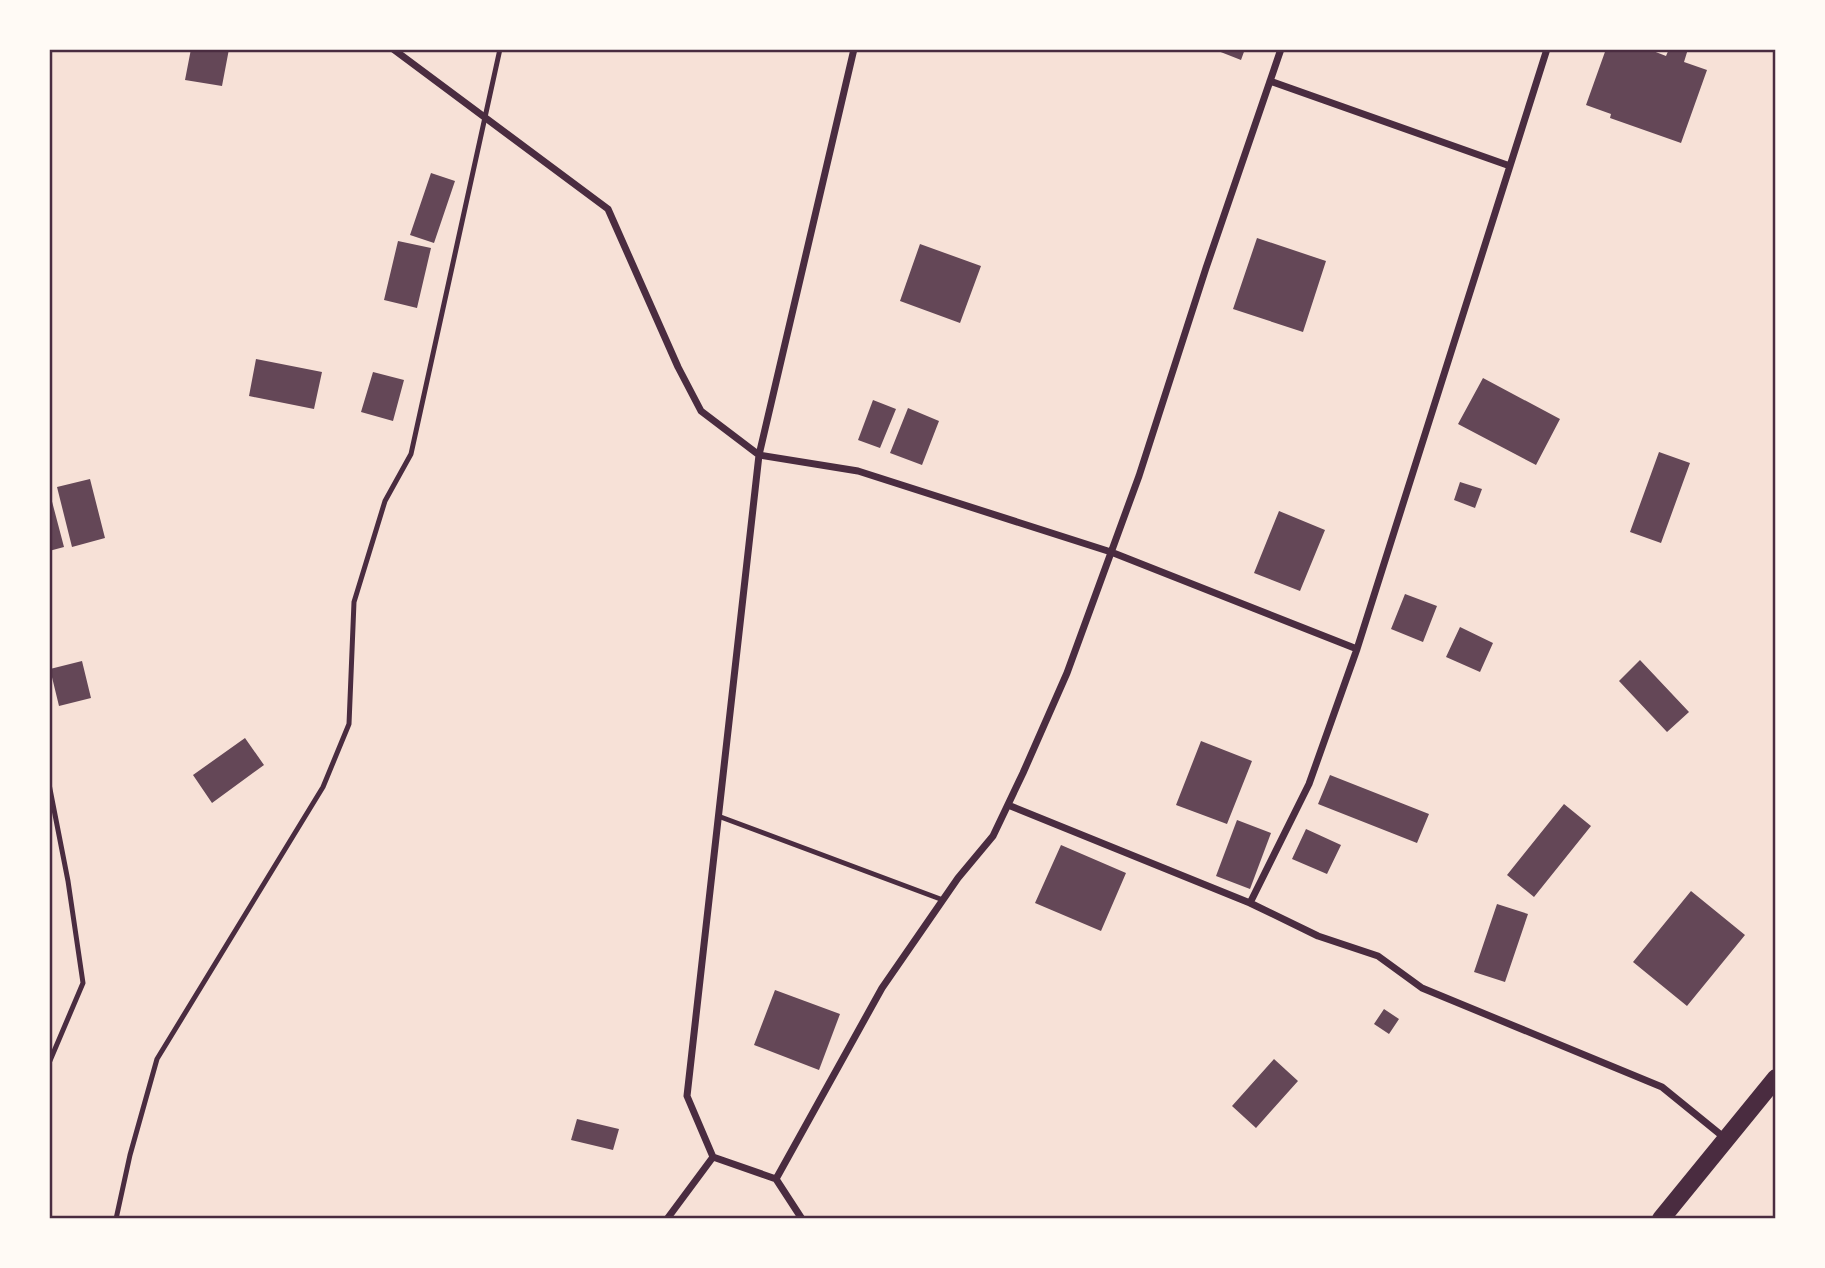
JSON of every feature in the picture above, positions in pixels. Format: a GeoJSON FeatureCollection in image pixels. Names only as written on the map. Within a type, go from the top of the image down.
{"type":"FeatureCollection","features":[{"type":"Feature","properties":{"kind":"main road"},"geometry":{"type":"LineString","coordinates":[[1661,1219],[1776,1078]]}},
{"type":"Feature","properties":{"kind":"street"},"geometry":{"type":"LineString","coordinates":[[393,49],[608,209],[678,367],[701,411],[759,455],[858,471],[1111,552],[1357,649]]}},
{"type":"Feature","properties":{"kind":"street"},"geometry":{"type":"LineString","coordinates":[[802,1219],[776,1179],[713,1157],[687,1096],[759,455],[854,49]]}},
{"type":"Feature","properties":{"kind":"street"},"geometry":{"type":"LineString","coordinates":[[776,1179],[882,988],[958,878],[993,836],[1067,673],[1139,476],[1281,49]]}},
{"type":"Feature","properties":{"kind":"street"},"geometry":{"type":"LineString","coordinates":[[1251,903],[1309,784],[1357,649],[1547,49]]}},
{"type":"Feature","properties":{"kind":"street"},"geometry":{"type":"LineString","coordinates":[[1270,81],[1510,166]]}},
{"type":"Feature","properties":{"kind":"street"},"geometry":{"type":"LineString","coordinates":[[1008,805],[1251,903],[1318,936],[1378,956],[1422,988],[1662,1087],[1726,1139]]}},
{"type":"Feature","properties":{"kind":"street"},"geometry":{"type":"LineString","coordinates":[[667,1219],[713,1157]]}},
{"type":"Feature","properties":{"kind":"lane"},"geometry":{"type":"LineString","coordinates":[[116,1219],[130,1155],[157,1059],[323,786],[349,724],[354,602],[385,501],[411,454],[500,49]]}},
{"type":"Feature","properties":{"kind":"lane"},"geometry":{"type":"LineString","coordinates":[[49,784],[68,881],[83,983],[49,1063]]}},
{"type":"Feature","properties":{"kind":"lane"},"geometry":{"type":"LineString","coordinates":[[719,816],[943,900]]}},
{"type":"Feature","properties":{"kind":"building"},"geometry":{"type":"Polygon","coordinates":[[[191,49],[229,49],[222,86],[185,80],[191,49]]]}},
{"type":"Feature","properties":{"kind":"building"},"geometry":{"type":"Polygon","coordinates":[[[1213,49],[1245,49],[1241,60],[1213,49]]]}},
{"type":"Feature","properties":{"kind":"building"},"geometry":{"type":"Polygon","coordinates":[[[1606,49],[1648,49],[1666,56],[1669,49],[1688,49],[1684,62],[1707,70],[1681,143],[1610,118],[1611,114],[1586,105],[1606,49]]]}},
{"type":"Feature","properties":{"kind":"building"},"geometry":{"type":"Polygon","coordinates":[[[431,173],[455,181],[434,243],[410,235],[431,173]]]}},
{"type":"Feature","properties":{"kind":"building"},"geometry":{"type":"Polygon","coordinates":[[[1257,238],[1326,261],[1303,332],[1233,309],[1257,238]]]}},
{"type":"Feature","properties":{"kind":"building"},"geometry":{"type":"Polygon","coordinates":[[[398,241],[431,248],[417,308],[384,300],[398,241]]]}},
{"type":"Feature","properties":{"kind":"building"},"geometry":{"type":"Polygon","coordinates":[[[920,244],[981,266],[960,323],[900,301],[920,244]]]}},
{"type":"Feature","properties":{"kind":"building"},"geometry":{"type":"Polygon","coordinates":[[[256,359],[322,372],[314,409],[249,396],[256,359]]]}},
{"type":"Feature","properties":{"kind":"building"},"geometry":{"type":"Polygon","coordinates":[[[373,372],[404,380],[393,421],[361,412],[373,372]]]}},
{"type":"Feature","properties":{"kind":"building"},"geometry":{"type":"Polygon","coordinates":[[[1483,378],[1560,419],[1536,465],[1458,424],[1483,378]]]}},
{"type":"Feature","properties":{"kind":"building"},"geometry":{"type":"Polygon","coordinates":[[[873,400],[896,409],[880,448],[858,440],[873,400]]]}},
{"type":"Feature","properties":{"kind":"building"},"geometry":{"type":"Polygon","coordinates":[[[908,408],[939,421],[922,465],[890,453],[908,408]]]}},
{"type":"Feature","properties":{"kind":"building"},"geometry":{"type":"Polygon","coordinates":[[[1659,452],[1690,463],[1661,543],[1630,532],[1659,452]]]}},
{"type":"Feature","properties":{"kind":"building"},"geometry":{"type":"Polygon","coordinates":[[[90,479],[105,538],[72,547],[57,487],[90,479]]]}},
{"type":"Feature","properties":{"kind":"building"},"geometry":{"type":"Polygon","coordinates":[[[1460,482],[1482,489],[1475,508],[1454,500],[1460,482]]]}},
{"type":"Feature","properties":{"kind":"building"},"geometry":{"type":"Polygon","coordinates":[[[49,490],[64,547],[49,551],[49,490]]]}},
{"type":"Feature","properties":{"kind":"building"},"geometry":{"type":"Polygon","coordinates":[[[1279,511],[1325,530],[1300,591],[1254,573],[1279,511]]]}},
{"type":"Feature","properties":{"kind":"building"},"geometry":{"type":"Polygon","coordinates":[[[1405,594],[1437,606],[1423,642],[1391,629],[1405,594]]]}},
{"type":"Feature","properties":{"kind":"building"},"geometry":{"type":"Polygon","coordinates":[[[1460,627],[1493,643],[1480,672],[1446,657],[1460,627]]]}},
{"type":"Feature","properties":{"kind":"building"},"geometry":{"type":"Polygon","coordinates":[[[1640,660],[1689,712],[1667,732],[1619,681],[1640,660]]]}},
{"type":"Feature","properties":{"kind":"building"},"geometry":{"type":"Polygon","coordinates":[[[82,661],[91,698],[59,706],[50,669],[82,661]]]}},
{"type":"Feature","properties":{"kind":"building"},"geometry":{"type":"Polygon","coordinates":[[[245,738],[264,765],[212,803],[193,775],[245,738]]]}},
{"type":"Feature","properties":{"kind":"building"},"geometry":{"type":"Polygon","coordinates":[[[1201,741],[1252,761],[1227,824],[1176,805],[1201,741]]]}},
{"type":"Feature","properties":{"kind":"building"},"geometry":{"type":"Polygon","coordinates":[[[1330,775],[1429,814],[1417,843],[1318,804],[1330,775]]]}},
{"type":"Feature","properties":{"kind":"building"},"geometry":{"type":"Polygon","coordinates":[[[1564,804],[1591,826],[1534,897],[1507,875],[1564,804]]]}},
{"type":"Feature","properties":{"kind":"building"},"geometry":{"type":"Polygon","coordinates":[[[1237,820],[1271,833],[1250,889],[1216,876],[1237,820]]]}},
{"type":"Feature","properties":{"kind":"building"},"geometry":{"type":"Polygon","coordinates":[[[1306,829],[1341,845],[1327,874],[1292,859],[1306,829]]]}},
{"type":"Feature","properties":{"kind":"building"},"geometry":{"type":"Polygon","coordinates":[[[1061,845],[1126,873],[1101,931],[1035,903],[1061,845]]]}},
{"type":"Feature","properties":{"kind":"building"},"geometry":{"type":"Polygon","coordinates":[[[1691,891],[1745,935],[1687,1006],[1633,962],[1691,891]]]}},
{"type":"Feature","properties":{"kind":"building"},"geometry":{"type":"Polygon","coordinates":[[[1497,904],[1528,914],[1505,982],[1474,972],[1497,904]]]}},
{"type":"Feature","properties":{"kind":"building"},"geometry":{"type":"Polygon","coordinates":[[[775,990],[840,1014],[819,1070],[754,1045],[775,990]]]}},
{"type":"Feature","properties":{"kind":"building"},"geometry":{"type":"Polygon","coordinates":[[[1384,1009],[1399,1019],[1389,1034],[1374,1024],[1384,1009]]]}},
{"type":"Feature","properties":{"kind":"building"},"geometry":{"type":"Polygon","coordinates":[[[1274,1059],[1298,1081],[1256,1128],[1232,1106],[1274,1059]]]}},
{"type":"Feature","properties":{"kind":"building"},"geometry":{"type":"Polygon","coordinates":[[[577,1119],[619,1129],[613,1150],[571,1140],[577,1119]]]}}]}
